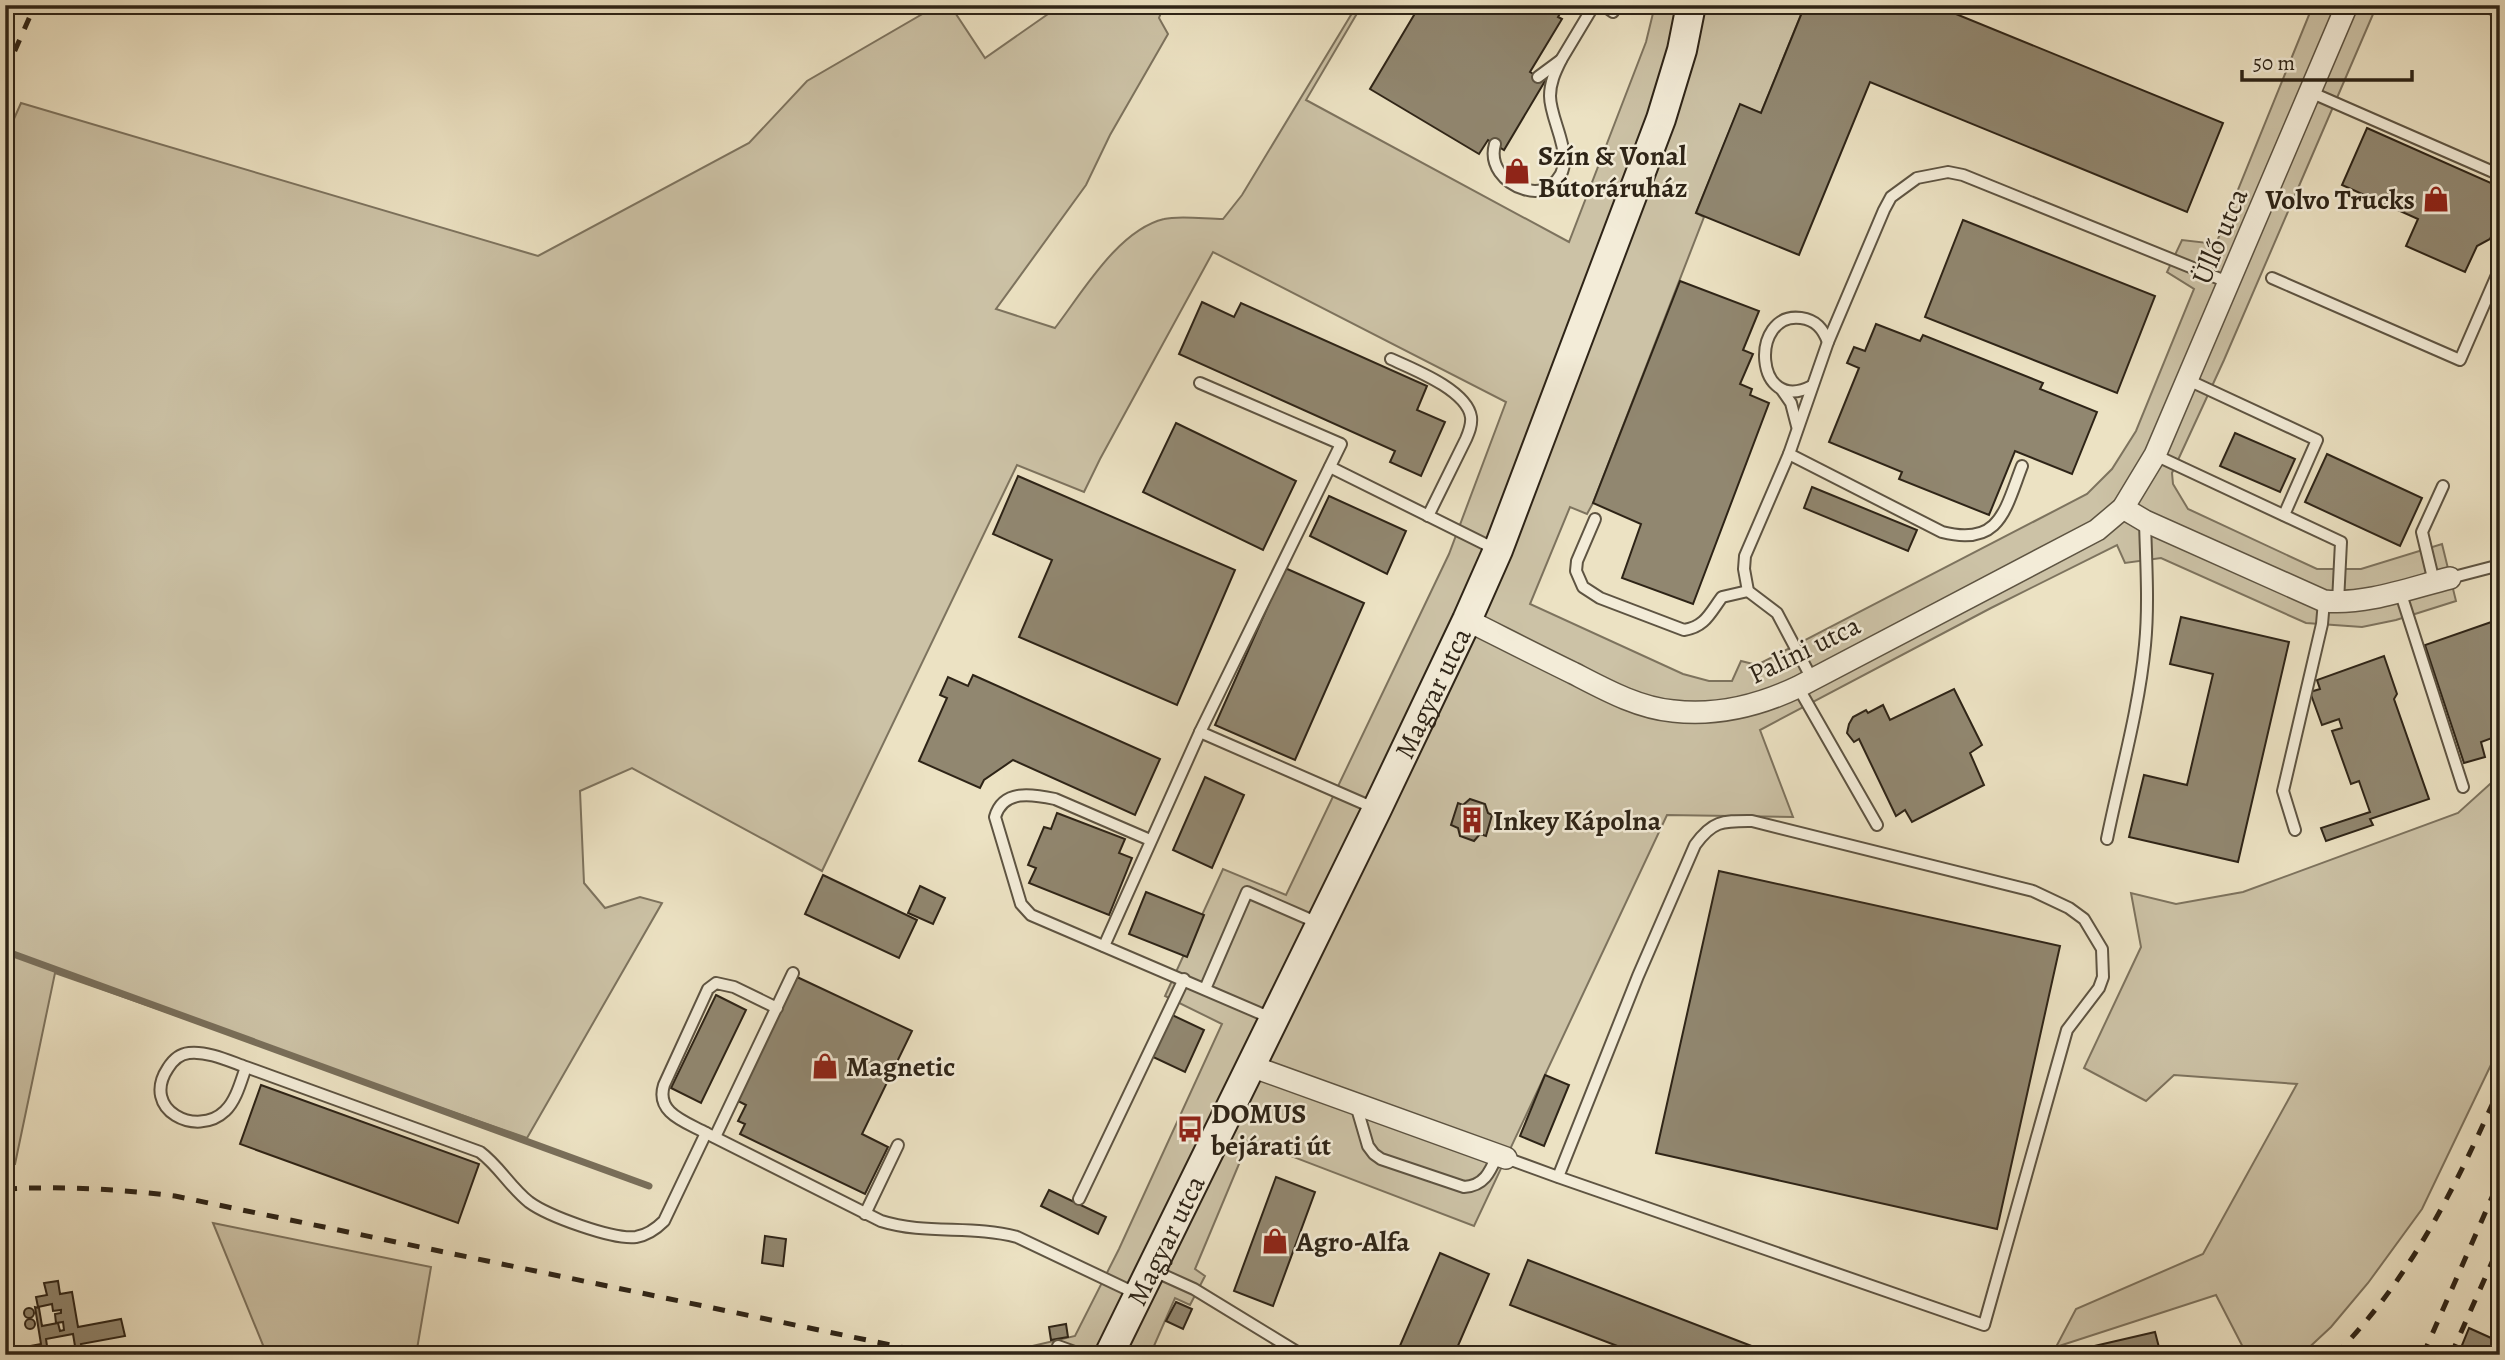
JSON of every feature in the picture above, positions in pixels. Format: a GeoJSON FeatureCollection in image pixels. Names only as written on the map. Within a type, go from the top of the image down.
{"type":"FeatureCollection","features":[{"type":"Feature","properties":{"kind":"main road","name":"Magyar utca"},"geometry":{"type":"LineString","coordinates":[[1109,1355],[1377,809],[1498,550],[1661,119],[1682,50],[1691,5]]}},
{"type":"Feature","properties":{"kind":"street","name":"Üllő utca"},"geometry":{"type":"LineString","coordinates":[[2137,486],[2188,380],[2347,5]]}},
{"type":"Feature","properties":{"kind":"street","name":"Palini utca"},"geometry":{"type":"LineString","coordinates":[[1467,620],[1608,691],[1649,706],[1673,711],[1711,711],[1749,706],[1772,699],[1805,683],[2097,530],[2123,508],[2137,486]]}},
{"type":"Feature","properties":{"kind":"street"},"geometry":{"type":"LineString","coordinates":[[2123,508],[2145,522],[2331,601],[2400,591],[2442,580]]}},
{"type":"Feature","properties":{"kind":"street"},"geometry":{"type":"LineString","coordinates":[[1251,1066],[1501,1157]]}},
{"type":"Feature","properties":{"kind":"lane"},"geometry":{"type":"LineString","coordinates":[[1495,145],[1493,159],[1497,169],[1516,186],[1525,190],[1542,190],[1559,177],[1565,161],[1564,150],[1553,120],[1550,97],[1552,79],[1594,5]]}},
{"type":"Feature","properties":{"kind":"lane"},"geometry":{"type":"LineString","coordinates":[[1538,77],[1561,60]]}},
{"type":"Feature","properties":{"kind":"lane"},"geometry":{"type":"LineString","coordinates":[[2310,92],[2500,175]]}},
{"type":"Feature","properties":{"kind":"lane"},"geometry":{"type":"LineString","coordinates":[[1877,825],[1805,683],[1782,620],[1771,607],[1748,591],[1744,569],[1745,556],[1788,454],[1828,342],[1891,197],[1917,178],[1937,173],[1963,174],[2230,283]]}},
{"type":"Feature","properties":{"kind":"lane"},"geometry":{"type":"LineString","coordinates":[[2272,278],[2460,360],[2500,268]]}},
{"type":"Feature","properties":{"kind":"lane"},"geometry":{"type":"LineString","coordinates":[[1797,430],[1791,403],[1768,374],[1763,357],[1769,337],[1779,323],[1794,318],[1812,321],[1822,330],[1828,342]]}},
{"type":"Feature","properties":{"kind":"lane"},"geometry":{"type":"LineString","coordinates":[[1391,359],[1433,378],[1453,392],[1468,408],[1471,416],[1466,439],[1429,516]]}},
{"type":"Feature","properties":{"kind":"lane"},"geometry":{"type":"LineString","coordinates":[[2188,380],[2317,440],[2284,515]]}},
{"type":"Feature","properties":{"kind":"lane"},"geometry":{"type":"LineString","coordinates":[[1104,946],[1200,732],[1341,443],[1200,383]]}},
{"type":"Feature","properties":{"kind":"lane"},"geometry":{"type":"LineString","coordinates":[[1780,388],[1793,393],[1812,386]]}},
{"type":"Feature","properties":{"kind":"lane"},"geometry":{"type":"LineString","coordinates":[[1788,454],[1942,532],[1961,536],[1978,535],[1998,524],[2022,466]]}},
{"type":"Feature","properties":{"kind":"lane"},"geometry":{"type":"LineString","coordinates":[[2154,455],[2341,542],[2331,601],[2322,624],[2283,791],[2295,831]]}},
{"type":"Feature","properties":{"kind":"lane"},"geometry":{"type":"LineString","coordinates":[[1330,467],[1498,550]]}},
{"type":"Feature","properties":{"kind":"lane"},"geometry":{"type":"LineString","coordinates":[[2443,486],[2422,532],[2442,580],[2500,565]]}},
{"type":"Feature","properties":{"kind":"lane"},"geometry":{"type":"LineString","coordinates":[[1595,519],[1577,561],[1576,572],[1583,587],[1600,598],[1684,630],[1702,625],[1722,597],[1748,591]]}},
{"type":"Feature","properties":{"kind":"lane"},"geometry":{"type":"LineString","coordinates":[[2107,839],[2146,644],[2145,522]]}},
{"type":"Feature","properties":{"kind":"lane"},"geometry":{"type":"LineString","coordinates":[[2400,591],[2463,786]]}},
{"type":"Feature","properties":{"kind":"lane"},"geometry":{"type":"LineString","coordinates":[[1200,732],[1377,809]]}},
{"type":"Feature","properties":{"kind":"lane"},"geometry":{"type":"LineString","coordinates":[[1150,840],[1055,799],[1039,795],[1010,797],[997,809],[996,826],[1021,904],[1031,915],[1275,1019]]}},
{"type":"Feature","properties":{"kind":"lane"},"geometry":{"type":"LineString","coordinates":[[1356,1105],[1368,1146],[1381,1159],[1464,1187],[1471,1186],[1488,1174],[1501,1157],[1558,1177],[1984,1325],[2067,1030],[2099,988],[2103,977],[2102,949],[2084,919],[2069,908],[2032,891],[1752,821],[1716,824],[1705,831],[1695,845],[1558,1177]]}},
{"type":"Feature","properties":{"kind":"lane"},"geometry":{"type":"LineString","coordinates":[[1205,989],[1247,892],[1321,924]]}},
{"type":"Feature","properties":{"kind":"lane"},"geometry":{"type":"LineString","coordinates":[[246,1067],[231,1102],[225,1111],[215,1118],[186,1120],[176,1116],[161,1101],[159,1090],[162,1078],[175,1058],[185,1053],[210,1055],[246,1067],[480,1152],[515,1189],[541,1210],[559,1218],[628,1237],[649,1233],[664,1221],[793,974]]}},
{"type":"Feature","properties":{"kind":"lane"},"geometry":{"type":"LineString","coordinates":[[1079,1199],[1184,979]]}},
{"type":"Feature","properties":{"kind":"lane"},"geometry":{"type":"LineString","coordinates":[[776,1008],[723,984],[712,984],[704,995],[661,1095],[661,1101],[672,1114],[881,1221],[905,1227],[997,1232],[1017,1237],[1139,1295]]}},
{"type":"Feature","properties":{"kind":"lane"},"geometry":{"type":"LineString","coordinates":[[865,1214],[898,1145]]}},
{"type":"Feature","properties":{"kind":"lane"},"geometry":{"type":"LineString","coordinates":[[1151,1270],[1194,1289],[1302,1355]]}},
{"type":"Feature","properties":{"kind":"lane"},"geometry":{"type":"LineString","coordinates":[[1058,1346],[1083,1355]]}},
{"type":"Feature","properties":{"kind":"shaded area"},"geometry":{"type":"Polygon","coordinates":[[[938,5],[950,5],[985,58],[1061,5],[1164,5],[1159,18],[1168,34],[1110,135],[1086,185],[996,309],[1055,328],[1102,264],[1131,236],[1147,225],[1170,218],[1223,219],[1242,195],[1357,5],[1362,5],[1306,100],[1569,242],[1646,42],[1655,5],[1805,5],[1761,113],[1740,105],[1696,213],[1704,217],[1593,503],[1587,514],[1570,507],[1530,604],[1683,674],[1709,681],[1732,681],[1741,661],[1757,665],[2087,494],[2112,469],[2136,431],[2194,289],[2167,272],[2182,240],[2216,244],[2313,5],[2377,5],[2224,360],[2172,473],[2173,484],[2188,509],[2317,569],[2361,569],[2442,544],[2456,601],[2396,620],[2362,627],[2306,623],[2161,558],[2125,563],[2117,545],[1991,608],[1760,730],[1793,817],[1667,815],[1474,1226],[1249,1140],[1195,1269],[1205,1276],[1190,1305],[1175,1298],[1150,1355],[1051,1355],[1024,1348],[1075,1336],[1119,1249],[1222,1024],[1165,996],[1223,869],[1286,895],[1449,554],[1506,402],[1213,252],[1084,492],[1017,465],[822,871],[632,768],[580,791],[584,883],[605,908],[640,897],[662,903],[527,1138],[55,973],[15,1164],[5,1165],[5,139],[21,103],[538,256],[749,143],[807,81],[938,5]]]}},
{"type":"Feature","properties":{"kind":"shaded area"},"geometry":{"type":"Polygon","coordinates":[[[2468,5],[2500,5],[2500,19],[2468,5]]]}},
{"type":"Feature","properties":{"kind":"shaded area"},"geometry":{"type":"Polygon","coordinates":[[[2500,775],[2500,1046],[2422,1209],[2368,1283],[2331,1327],[2301,1355],[2247,1355],[2216,1295],[2056,1347],[2076,1309],[2203,1254],[2297,1084],[2174,1075],[2146,1101],[2084,1068],[2141,947],[2131,893],[2176,904],[2243,892],[2458,813],[2500,775]]]}},
{"type":"Feature","properties":{"kind":"shaded area"},"geometry":{"type":"Polygon","coordinates":[[[213,1223],[431,1267],[416,1355],[267,1355],[213,1223]]]}},
{"type":"Feature","properties":{"kind":"building"},"geometry":{"type":"Polygon","coordinates":[[[1420,5],[1565,5],[1558,17],[1562,19],[1530,72],[1545,81],[1504,150],[1488,140],[1479,154],[1370,89],[1420,5]]]}},
{"type":"Feature","properties":{"kind":"building"},"geometry":{"type":"Polygon","coordinates":[[[1805,5],[1934,5],[2223,123],[2187,212],[1870,82],[1799,255],[1696,213],[1740,104],[1761,113],[1805,5]]]}},
{"type":"Feature","properties":{"kind":"building","name":"Volvo Trucks"},"geometry":{"type":"Polygon","coordinates":[[[2367,128],[2500,187],[2497,202],[2500,203],[2500,217],[2490,239],[2477,246],[2465,272],[2406,246],[2418,219],[2342,185],[2367,128]]]}},
{"type":"Feature","properties":{"kind":"building"},"geometry":{"type":"Polygon","coordinates":[[[1963,220],[2155,296],[2117,393],[1925,317],[1963,220]]]}},
{"type":"Feature","properties":{"kind":"building"},"geometry":{"type":"Polygon","coordinates":[[[1680,281],[1759,311],[1743,350],[1753,354],[1740,384],[1752,389],[1750,395],[1769,403],[1693,604],[1622,578],[1641,524],[1593,503],[1680,281]]]}},
{"type":"Feature","properties":{"kind":"building"},"geometry":{"type":"Polygon","coordinates":[[[1202,302],[1234,317],[1241,303],[1427,386],[1417,410],[1445,422],[1421,476],[1390,462],[1395,451],[1179,354],[1202,302]]]}},
{"type":"Feature","properties":{"kind":"building"},"geometry":{"type":"Polygon","coordinates":[[[1876,324],[1920,341],[1923,335],[2043,383],[2040,389],[2097,412],[2072,474],[2015,451],[1989,515],[1899,479],[1902,472],[1829,442],[1859,368],[1847,363],[1854,347],[1865,351],[1876,324]]]}},
{"type":"Feature","properties":{"kind":"building"},"geometry":{"type":"Polygon","coordinates":[[[1176,423],[1296,481],[1263,550],[1143,492],[1176,423]]]}},
{"type":"Feature","properties":{"kind":"building"},"geometry":{"type":"Polygon","coordinates":[[[2235,433],[2295,459],[2280,492],[2220,466],[2235,433]]]}},
{"type":"Feature","properties":{"kind":"building"},"geometry":{"type":"Polygon","coordinates":[[[2327,454],[2422,498],[2400,546],[2305,502],[2327,454]]]}},
{"type":"Feature","properties":{"kind":"building"},"geometry":{"type":"Polygon","coordinates":[[[1018,476],[1235,570],[1177,705],[1019,637],[1052,560],[993,534],[1018,476]]]}},
{"type":"Feature","properties":{"kind":"building"},"geometry":{"type":"Polygon","coordinates":[[[1812,487],[1917,530],[1908,551],[1804,508],[1812,487]]]}},
{"type":"Feature","properties":{"kind":"building"},"geometry":{"type":"Polygon","coordinates":[[[1329,496],[1406,531],[1387,574],[1310,536],[1329,496]]]}},
{"type":"Feature","properties":{"kind":"building"},"geometry":{"type":"Polygon","coordinates":[[[1285,568],[1364,603],[1295,760],[1215,725],[1285,568]]]}},
{"type":"Feature","properties":{"kind":"building"},"geometry":{"type":"Polygon","coordinates":[[[2181,617],[2289,642],[2238,862],[2129,837],[2144,775],[2187,785],[2213,674],[2170,664],[2181,617]]]}},
{"type":"Feature","properties":{"kind":"building"},"geometry":{"type":"Polygon","coordinates":[[[2500,619],[2500,735],[2481,742],[2485,757],[2464,763],[2425,645],[2500,619]]]}},
{"type":"Feature","properties":{"kind":"building"},"geometry":{"type":"Polygon","coordinates":[[[2384,656],[2397,694],[2394,699],[2429,799],[2370,819],[2373,825],[2326,841],[2321,828],[2370,812],[2359,781],[2351,784],[2332,731],[2342,728],[2339,719],[2322,725],[2310,692],[2320,689],[2317,680],[2384,656]]]}},
{"type":"Feature","properties":{"kind":"building"},"geometry":{"type":"Polygon","coordinates":[[[973,675],[1160,759],[1135,815],[1013,760],[984,780],[980,788],[919,761],[947,698],[940,695],[948,677],[968,686],[973,675]]]}},
{"type":"Feature","properties":{"kind":"building"},"geometry":{"type":"Polygon","coordinates":[[[1954,689],[1982,745],[1970,753],[1984,785],[1912,822],[1905,810],[1896,816],[1859,739],[1854,742],[1847,733],[1849,724],[1853,717],[1883,705],[1890,720],[1954,689]]]}},
{"type":"Feature","properties":{"kind":"building"},"geometry":{"type":"Polygon","coordinates":[[[1205,777],[1244,795],[1212,868],[1173,850],[1205,777]]]}},
{"type":"Feature","properties":{"kind":"building","name":"Inkey Kápolna"},"geometry":{"type":"Polygon","coordinates":[[[1470,799],[1485,804],[1488,813],[1492,815],[1486,836],[1480,834],[1474,841],[1460,836],[1458,828],[1451,825],[1458,803],[1463,805],[1470,799]]]}},
{"type":"Feature","properties":{"kind":"building"},"geometry":{"type":"Polygon","coordinates":[[[1057,813],[1125,839],[1119,853],[1132,858],[1109,915],[1029,883],[1036,868],[1028,865],[1044,827],[1051,829],[1057,813]]]}},
{"type":"Feature","properties":{"kind":"building"},"geometry":{"type":"Polygon","coordinates":[[[1719,871],[2060,946],[1997,1229],[1656,1153],[1719,871]]]}},
{"type":"Feature","properties":{"kind":"building"},"geometry":{"type":"Polygon","coordinates":[[[823,875],[917,920],[899,958],[805,914],[823,875]]]}},
{"type":"Feature","properties":{"kind":"building"},"geometry":{"type":"Polygon","coordinates":[[[920,886],[945,898],[933,924],[908,913],[920,886]]]}},
{"type":"Feature","properties":{"kind":"building"},"geometry":{"type":"Polygon","coordinates":[[[1146,892],[1204,915],[1187,957],[1129,934],[1146,892]]]}},
{"type":"Feature","properties":{"kind":"building","name":"Magnetic"},"geometry":{"type":"Polygon","coordinates":[[[797,977],[912,1031],[862,1134],[888,1147],[865,1194],[740,1134],[745,1124],[738,1121],[746,1105],[738,1101],[797,977]]]}},
{"type":"Feature","properties":{"kind":"building"},"geometry":{"type":"Polygon","coordinates":[[[716,995],[746,1010],[701,1103],[671,1088],[716,995]]]}},
{"type":"Feature","properties":{"kind":"building"},"geometry":{"type":"Polygon","coordinates":[[[1170,1014],[1204,1030],[1185,1072],[1151,1056],[1170,1014]]]}},
{"type":"Feature","properties":{"kind":"building"},"geometry":{"type":"Polygon","coordinates":[[[1545,1075],[1569,1085],[1544,1146],[1520,1136],[1545,1075]]]}},
{"type":"Feature","properties":{"kind":"building"},"geometry":{"type":"Polygon","coordinates":[[[261,1085],[479,1164],[458,1223],[240,1144],[261,1085]]]}},
{"type":"Feature","properties":{"kind":"building","name":"Agro-Alfa"},"geometry":{"type":"Polygon","coordinates":[[[1276,1177],[1315,1192],[1273,1306],[1234,1291],[1276,1177]]]}},
{"type":"Feature","properties":{"kind":"building"},"geometry":{"type":"Polygon","coordinates":[[[1049,1190],[1106,1217],[1098,1234],[1041,1206],[1049,1190]]]}},
{"type":"Feature","properties":{"kind":"building"},"geometry":{"type":"Polygon","coordinates":[[[765,1236],[786,1239],[783,1266],[762,1263],[765,1236]]]}},
{"type":"Feature","properties":{"kind":"building"},"geometry":{"type":"Polygon","coordinates":[[[1440,1253],[1489,1274],[1454,1355],[1396,1355],[1440,1253]]]}},
{"type":"Feature","properties":{"kind":"building"},"geometry":{"type":"Polygon","coordinates":[[[1528,1260],[1775,1355],[1641,1355],[1510,1305],[1528,1260]]]}},
{"type":"Feature","properties":{"kind":"building"},"geometry":{"type":"Polygon","coordinates":[[[58,1281],[60,1294],[72,1292],[78,1327],[121,1319],[125,1336],[81,1344],[83,1355],[71,1355],[76,1352],[73,1334],[46,1339],[47,1346],[30,1349],[30,1346],[41,1344],[35,1307],[39,1308],[42,1326],[58,1323],[60,1331],[64,1330],[63,1322],[56,1323],[55,1314],[61,1313],[61,1310],[53,1311],[52,1304],[38,1307],[36,1297],[47,1295],[44,1283],[58,1281]]]}},
{"type":"Feature","properties":{"kind":"building"},"geometry":{"type":"Polygon","coordinates":[[[1176,1302],[1192,1309],[1183,1329],[1166,1321],[1176,1302]]]}},
{"type":"Feature","properties":{"kind":"building"},"geometry":{"type":"Polygon","coordinates":[[[29,1308],[33,1309],[33,1317],[29,1318],[25,1317],[24,1313],[25,1309],[29,1308]]]}},
{"type":"Feature","properties":{"kind":"building"},"geometry":{"type":"Polygon","coordinates":[[[30,1319],[34,1320],[34,1328],[30,1329],[26,1328],[25,1324],[26,1320],[30,1319]]]}},
{"type":"Feature","properties":{"kind":"building"},"geometry":{"type":"Polygon","coordinates":[[[1066,1324],[1068,1337],[1051,1340],[1049,1327],[1066,1324]]]}},
{"type":"Feature","properties":{"kind":"building"},"geometry":{"type":"Polygon","coordinates":[[[2469,1328],[2500,1342],[2500,1355],[2458,1355],[2469,1328]]]}},
{"type":"Feature","properties":{"kind":"building"},"geometry":{"type":"Polygon","coordinates":[[[2155,1332],[2161,1355],[2092,1355],[2090,1347],[2155,1332]]]}},
{"type":"Feature","properties":{"kind":"waterway"},"geometry":{"type":"LineString","coordinates":[[5,951],[649,1186]]}},
{"type":"Feature","properties":{"kind":"railway"},"geometry":{"type":"LineString","coordinates":[[5,73],[35,5]]}},
{"type":"Feature","properties":{"kind":"railway"},"geometry":{"type":"LineString","coordinates":[[2335,1355],[2387,1295],[2430,1229],[2467,1159],[2500,1087]]}},
{"type":"Feature","properties":{"kind":"railway"},"geometry":{"type":"LineString","coordinates":[[2423,1355],[2500,1179]]}},
{"type":"Feature","properties":{"kind":"railway"},"geometry":{"type":"LineString","coordinates":[[5,1189],[90,1189],[175,1196],[939,1355]]}},
{"type":"Feature","properties":{"kind":"railway"},"geometry":{"type":"LineString","coordinates":[[2451,1355],[2500,1244]]}},
{"type":"Feature","properties":{"kind":"place","name":"Szín & Vonal Bútoráruház"},"geometry":{"type":"Point","coordinates":[1517,171]}},
{"type":"Feature","properties":{"kind":"place","name":"Volvo Trucks"},"geometry":{"type":"Point","coordinates":[2436,199]}},
{"type":"Feature","properties":{"kind":"place","name":"Inkey Kápolna"},"geometry":{"type":"Point","coordinates":[1472,820]}},
{"type":"Feature","properties":{"kind":"place","name":"Magnetic"},"geometry":{"type":"Point","coordinates":[825,1066]}},
{"type":"Feature","properties":{"kind":"place","name":"DOMUS bejárati út"},"geometry":{"type":"Point","coordinates":[1190,1129]}},
{"type":"Feature","properties":{"kind":"place","name":"Agro-Alfa"},"geometry":{"type":"Point","coordinates":[1275,1241]}}]}
